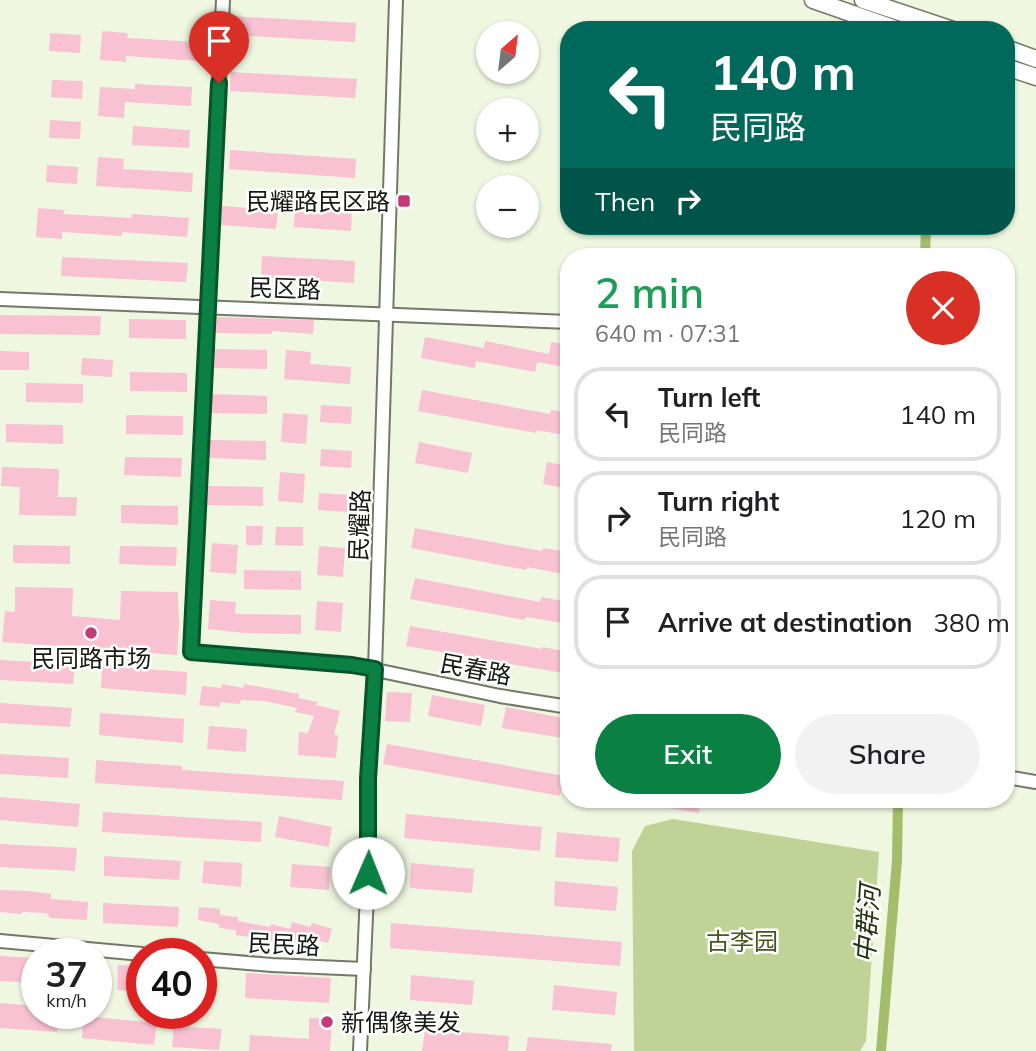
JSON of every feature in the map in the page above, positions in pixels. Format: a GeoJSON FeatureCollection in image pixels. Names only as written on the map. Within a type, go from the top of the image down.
{"type":"FeatureCollection","features":[{"type":"Feature","properties":{"kind":"main road"},"geometry":{"type":"LineString","coordinates":[[813,0],[873,21]]}},
{"type":"Feature","properties":{"kind":"main road"},"geometry":{"type":"LineString","coordinates":[[863,0],[926,21]]}},
{"type":"Feature","properties":{"kind":"main road"},"geometry":{"type":"LineString","coordinates":[[1015,51],[1036,59]]}},
{"type":"Feature","properties":{"kind":"main road"},"geometry":{"type":"LineString","coordinates":[[1015,70],[1036,78]]}},
{"type":"Feature","properties":{"kind":"street"},"geometry":{"type":"LineString","coordinates":[[209,306],[223,0]]}},
{"type":"Feature","properties":{"kind":"street","name":"民耀路"},"geometry":{"type":"LineString","coordinates":[[359,1051],[369,849],[368,779],[375,669],[396,0]]}},
{"type":"Feature","properties":{"kind":"street","name":"民区路"},"geometry":{"type":"LineString","coordinates":[[0,299],[560,322]]}},
{"type":"Feature","properties":{"kind":"street","name":"民春路"},"geometry":{"type":"LineString","coordinates":[[209,306],[191,652],[352,665],[560,706]]}},
{"type":"Feature","properties":{"kind":"street"},"geometry":{"type":"LineString","coordinates":[[1015,779],[1036,782]]}},
{"type":"Feature","properties":{"kind":"street"},"geometry":{"type":"LineString","coordinates":[[0,941],[126,953]]}},
{"type":"Feature","properties":{"kind":"street","name":"民民路"},"geometry":{"type":"LineString","coordinates":[[217,960],[363,969]]}},
{"type":"Feature","properties":{"kind":"green space","name":"古李园"},"geometry":{"type":"Polygon","coordinates":[[[673,819],[879,852],[866,1041],[860,1051],[634,1051],[632,851],[645,826],[673,819]]]}},
{"type":"Feature","properties":{"kind":"building"},"geometry":{"type":"Polygon","coordinates":[[[231,16],[356,23],[355,42],[230,35],[231,16]]]}},
{"type":"Feature","properties":{"kind":"building"},"geometry":{"type":"Polygon","coordinates":[[[102,31],[128,33],[127,38],[198,42],[197,61],[126,56],[126,62],[100,60],[102,31]]]}},
{"type":"Feature","properties":{"kind":"building"},"geometry":{"type":"Polygon","coordinates":[[[50,33],[81,35],[80,53],[49,51],[50,33]]]}},
{"type":"Feature","properties":{"kind":"building"},"geometry":{"type":"Polygon","coordinates":[[[231,72],[357,79],[355,98],[230,91],[231,72]]]}},
{"type":"Feature","properties":{"kind":"building"},"geometry":{"type":"Polygon","coordinates":[[[52,80],[83,81],[82,99],[51,97],[52,80]]]}},
{"type":"Feature","properties":{"kind":"building"},"geometry":{"type":"Polygon","coordinates":[[[135,84],[192,87],[191,106],[125,102],[124,118],[98,116],[100,87],[135,89],[135,84]]]}},
{"type":"Feature","properties":{"kind":"building"},"geometry":{"type":"Polygon","coordinates":[[[50,120],[81,122],[80,139],[49,138],[50,120]]]}},
{"type":"Feature","properties":{"kind":"building"},"geometry":{"type":"Polygon","coordinates":[[[133,126],[190,130],[189,148],[132,145],[133,126]]]}},
{"type":"Feature","properties":{"kind":"building"},"geometry":{"type":"Polygon","coordinates":[[[230,150],[356,159],[355,178],[229,169],[230,150]]]}},
{"type":"Feature","properties":{"kind":"building"},"geometry":{"type":"Polygon","coordinates":[[[98,157],[124,159],[123,169],[193,173],[192,192],[96,186],[98,157]]]}},
{"type":"Feature","properties":{"kind":"building"},"geometry":{"type":"Polygon","coordinates":[[[47,165],[78,167],[77,184],[46,182],[47,165]]]}},
{"type":"Feature","properties":{"kind":"building"},"geometry":{"type":"Polygon","coordinates":[[[222,206],[278,210],[276,229],[221,225],[222,206]]]}},
{"type":"Feature","properties":{"kind":"building"},"geometry":{"type":"Polygon","coordinates":[[[38,208],[64,210],[63,214],[131,218],[132,214],[189,218],[187,237],[122,232],[122,236],[62,232],[62,239],[36,237],[38,208]]]}},
{"type":"Feature","properties":{"kind":"building"},"geometry":{"type":"Polygon","coordinates":[[[295,208],[352,212],[351,231],[294,227],[295,208]]]}},
{"type":"Feature","properties":{"kind":"building"},"geometry":{"type":"Polygon","coordinates":[[[262,256],[355,261],[354,283],[261,277],[262,256]]]}},
{"type":"Feature","properties":{"kind":"building"},"geometry":{"type":"Polygon","coordinates":[[[62,257],[188,263],[186,282],[61,276],[62,257]]]}},
{"type":"Feature","properties":{"kind":"building"},"geometry":{"type":"Polygon","coordinates":[[[0,315],[101,316],[100,335],[0,334],[0,315]]]}},
{"type":"Feature","properties":{"kind":"building"},"geometry":{"type":"Polygon","coordinates":[[[216,317],[314,320],[313,334],[272,331],[272,334],[215,333],[216,317]]]}},
{"type":"Feature","properties":{"kind":"building"},"geometry":{"type":"Polygon","coordinates":[[[129,319],[186,320],[186,339],[129,338],[129,319]]]}},
{"type":"Feature","properties":{"kind":"building"},"geometry":{"type":"Polygon","coordinates":[[[425,337],[484,348],[485,341],[549,354],[551,342],[560,344],[560,366],[537,362],[535,372],[476,361],[475,368],[421,358],[425,337]]]}},
{"type":"Feature","properties":{"kind":"building"},"geometry":{"type":"Polygon","coordinates":[[[215,349],[267,350],[267,369],[214,368],[215,349]]]}},
{"type":"Feature","properties":{"kind":"building"},"geometry":{"type":"Polygon","coordinates":[[[286,350],[311,352],[310,364],[351,367],[350,384],[284,379],[286,350]]]}},
{"type":"Feature","properties":{"kind":"building"},"geometry":{"type":"Polygon","coordinates":[[[0,351],[29,352],[29,370],[0,370],[0,351]]]}},
{"type":"Feature","properties":{"kind":"building"},"geometry":{"type":"Polygon","coordinates":[[[82,358],[113,360],[112,377],[81,375],[82,358]]]}},
{"type":"Feature","properties":{"kind":"building"},"geometry":{"type":"Polygon","coordinates":[[[130,372],[187,373],[187,392],[130,391],[130,372]]]}},
{"type":"Feature","properties":{"kind":"building"},"geometry":{"type":"Polygon","coordinates":[[[26,383],[83,384],[83,403],[26,402],[26,383]]]}},
{"type":"Feature","properties":{"kind":"building"},"geometry":{"type":"Polygon","coordinates":[[[422,390],[550,414],[551,410],[560,412],[560,434],[537,430],[536,433],[418,411],[422,390]]]}},
{"type":"Feature","properties":{"kind":"building"},"geometry":{"type":"Polygon","coordinates":[[[212,394],[267,396],[267,414],[211,413],[212,394]]]}},
{"type":"Feature","properties":{"kind":"building"},"geometry":{"type":"Polygon","coordinates":[[[321,405],[352,407],[351,424],[320,422],[321,405]]]}},
{"type":"Feature","properties":{"kind":"building"},"geometry":{"type":"Polygon","coordinates":[[[283,413],[308,415],[306,444],[281,442],[283,413]]]}},
{"type":"Feature","properties":{"kind":"building"},"geometry":{"type":"Polygon","coordinates":[[[126,415],[183,416],[183,435],[126,434],[126,415]]]}},
{"type":"Feature","properties":{"kind":"building"},"geometry":{"type":"Polygon","coordinates":[[[6,424],[63,425],[63,444],[6,442],[6,424]]]}},
{"type":"Feature","properties":{"kind":"building"},"geometry":{"type":"Polygon","coordinates":[[[210,440],[266,441],[266,460],[209,458],[210,440]]]}},
{"type":"Feature","properties":{"kind":"building"},"geometry":{"type":"Polygon","coordinates":[[[419,442],[472,453],[468,473],[415,463],[419,442]]]}},
{"type":"Feature","properties":{"kind":"building"},"geometry":{"type":"Polygon","coordinates":[[[321,449],[352,451],[351,468],[320,466],[321,449]]]}},
{"type":"Feature","properties":{"kind":"building"},"geometry":{"type":"Polygon","coordinates":[[[125,457],[182,458],[181,477],[124,475],[125,457]]]}},
{"type":"Feature","properties":{"kind":"building"},"geometry":{"type":"Polygon","coordinates":[[[547,462],[560,464],[560,487],[543,484],[547,462]]]}},
{"type":"Feature","properties":{"kind":"building"},"geometry":{"type":"Polygon","coordinates":[[[2,467],[59,469],[58,497],[77,497],[76,516],[19,515],[20,487],[1,486],[2,467]]]}},
{"type":"Feature","properties":{"kind":"building"},"geometry":{"type":"Polygon","coordinates":[[[280,472],[305,474],[303,503],[278,501],[280,472]]]}},
{"type":"Feature","properties":{"kind":"building"},"geometry":{"type":"Polygon","coordinates":[[[208,486],[263,487],[263,506],[207,505],[208,486]]]}},
{"type":"Feature","properties":{"kind":"building"},"geometry":{"type":"Polygon","coordinates":[[[319,493],[351,495],[350,512],[318,510],[319,493]]]}},
{"type":"Feature","properties":{"kind":"building"},"geometry":{"type":"Polygon","coordinates":[[[121,505],[178,506],[178,525],[121,523],[121,505]]]}},
{"type":"Feature","properties":{"kind":"building"},"geometry":{"type":"Polygon","coordinates":[[[246,526],[263,526],[262,545],[246,545],[246,526]]]}},
{"type":"Feature","properties":{"kind":"building"},"geometry":{"type":"Polygon","coordinates":[[[276,527],[303,527],[303,546],[275,545],[276,527]]]}},
{"type":"Feature","properties":{"kind":"building"},"geometry":{"type":"Polygon","coordinates":[[[415,528],[542,551],[543,548],[560,551],[560,573],[527,567],[526,570],[411,548],[415,528]]]}},
{"type":"Feature","properties":{"kind":"building"},"geometry":{"type":"Polygon","coordinates":[[[212,543],[238,545],[236,574],[210,572],[212,543]]]}},
{"type":"Feature","properties":{"kind":"building"},"geometry":{"type":"Polygon","coordinates":[[[13,545],[70,546],[70,564],[13,563],[13,545]]]}},
{"type":"Feature","properties":{"kind":"building"},"geometry":{"type":"Polygon","coordinates":[[[120,546],[177,547],[176,566],[119,564],[120,546]]]}},
{"type":"Feature","properties":{"kind":"building"},"geometry":{"type":"Polygon","coordinates":[[[319,546],[345,548],[343,577],[317,575],[319,546]]]}},
{"type":"Feature","properties":{"kind":"building"},"geometry":{"type":"Polygon","coordinates":[[[244,570],[301,571],[301,590],[244,589],[244,570]]]}},
{"type":"Feature","properties":{"kind":"building"},"geometry":{"type":"Polygon","coordinates":[[[415,578],[540,602],[541,597],[560,600],[560,623],[526,617],[525,620],[410,599],[415,578]]]}},
{"type":"Feature","properties":{"kind":"building","name":"民同路市场"},"geometry":{"type":"Polygon","coordinates":[[[15,587],[73,588],[72,616],[120,620],[121,591],[178,592],[177,655],[2,642],[5,611],[15,612],[15,587]]]}},
{"type":"Feature","properties":{"kind":"building"},"geometry":{"type":"Polygon","coordinates":[[[210,600],[236,602],[235,614],[301,615],[301,634],[208,629],[210,600]]]}},
{"type":"Feature","properties":{"kind":"building"},"geometry":{"type":"Polygon","coordinates":[[[317,601],[343,603],[341,632],[315,630],[317,601]]]}},
{"type":"Feature","properties":{"kind":"building"},"geometry":{"type":"Polygon","coordinates":[[[410,626],[542,647],[560,650],[560,672],[406,646],[410,626]]]}},
{"type":"Feature","properties":{"kind":"building"},"geometry":{"type":"Polygon","coordinates":[[[0,660],[75,664],[73,684],[0,680],[0,660]]]}},
{"type":"Feature","properties":{"kind":"building"},"geometry":{"type":"Polygon","coordinates":[[[102,666],[187,672],[186,695],[101,688],[102,666]]]}},
{"type":"Feature","properties":{"kind":"building"},"geometry":{"type":"Polygon","coordinates":[[[222,684],[243,688],[244,684],[299,694],[298,698],[340,711],[334,735],[338,735],[336,758],[298,755],[299,732],[308,733],[314,716],[295,712],[297,708],[265,701],[241,700],[240,704],[220,702],[220,707],[199,705],[202,686],[221,688],[222,684]]]}},
{"type":"Feature","properties":{"kind":"building"},"geometry":{"type":"Polygon","coordinates":[[[387,692],[412,693],[410,722],[385,721],[387,692]]]}},
{"type":"Feature","properties":{"kind":"building"},"geometry":{"type":"Polygon","coordinates":[[[432,695],[485,705],[481,726],[428,716],[432,695]]]}},
{"type":"Feature","properties":{"kind":"building"},"geometry":{"type":"Polygon","coordinates":[[[0,703],[72,708],[70,727],[0,723],[0,703]]]}},
{"type":"Feature","properties":{"kind":"building"},"geometry":{"type":"Polygon","coordinates":[[[506,707],[560,717],[560,738],[502,728],[506,707]]]}},
{"type":"Feature","properties":{"kind":"building"},"geometry":{"type":"Polygon","coordinates":[[[100,713],[184,719],[183,743],[99,735],[100,713]]]}},
{"type":"Feature","properties":{"kind":"building"},"geometry":{"type":"Polygon","coordinates":[[[209,726],[247,729],[246,752],[207,749],[209,726]]]}},
{"type":"Feature","properties":{"kind":"building"},"geometry":{"type":"Polygon","coordinates":[[[387,744],[560,775],[560,796],[383,764],[387,744]]]}},
{"type":"Feature","properties":{"kind":"building"},"geometry":{"type":"Polygon","coordinates":[[[0,754],[69,758],[68,778],[0,774],[0,754]]]}},
{"type":"Feature","properties":{"kind":"building"},"geometry":{"type":"Polygon","coordinates":[[[96,760],[182,766],[182,770],[344,781],[342,800],[95,783],[96,760]]]}},
{"type":"Feature","properties":{"kind":"building"},"geometry":{"type":"Polygon","coordinates":[[[0,797],[80,804],[78,827],[0,820],[0,797]]]}},
{"type":"Feature","properties":{"kind":"building"},"geometry":{"type":"Polygon","coordinates":[[[670,808],[700,808],[699,813],[670,808]]]}},
{"type":"Feature","properties":{"kind":"building"},"geometry":{"type":"Polygon","coordinates":[[[103,812],[262,822],[261,842],[102,832],[103,812]]]}},
{"type":"Feature","properties":{"kind":"building"},"geometry":{"type":"Polygon","coordinates":[[[406,814],[542,827],[540,851],[404,838],[406,814]]]}},
{"type":"Feature","properties":{"kind":"building"},"geometry":{"type":"Polygon","coordinates":[[[279,816],[332,827],[329,847],[275,837],[279,816]]]}},
{"type":"Feature","properties":{"kind":"building"},"geometry":{"type":"Polygon","coordinates":[[[557,832],[620,838],[618,862],[555,857],[557,832]]]}},
{"type":"Feature","properties":{"kind":"building"},"geometry":{"type":"Polygon","coordinates":[[[0,844],[77,848],[75,871],[0,867],[0,844]]]}},
{"type":"Feature","properties":{"kind":"building"},"geometry":{"type":"Polygon","coordinates":[[[104,856],[181,861],[179,880],[104,876],[104,856]]]}},
{"type":"Feature","properties":{"kind":"building"},"geometry":{"type":"Polygon","coordinates":[[[204,861],[242,863],[241,887],[202,883],[204,861]]]}},
{"type":"Feature","properties":{"kind":"building"},"geometry":{"type":"Polygon","coordinates":[[[411,863],[474,869],[472,893],[410,888],[411,863]]]}},
{"type":"Feature","properties":{"kind":"building"},"geometry":{"type":"Polygon","coordinates":[[[292,864],[330,867],[329,890],[290,887],[292,864]]]}},
{"type":"Feature","properties":{"kind":"building"},"geometry":{"type":"Polygon","coordinates":[[[555,881],[618,887],[616,911],[554,906],[555,881]]]}},
{"type":"Feature","properties":{"kind":"building"},"geometry":{"type":"Polygon","coordinates":[[[0,890],[51,894],[51,899],[88,902],[87,920],[50,918],[47,913],[0,912],[0,890]]]}},
{"type":"Feature","properties":{"kind":"building"},"geometry":{"type":"Polygon","coordinates":[[[103,903],[179,907],[178,927],[103,923],[103,903]]]}},
{"type":"Feature","properties":{"kind":"building"},"geometry":{"type":"Polygon","coordinates":[[[199,907],[220,909],[220,915],[238,917],[238,921],[270,927],[271,924],[290,929],[292,922],[310,927],[312,923],[332,929],[328,943],[307,938],[306,942],[287,938],[286,943],[236,935],[236,930],[219,928],[219,924],[198,920],[199,907]]]}},
{"type":"Feature","properties":{"kind":"building"},"geometry":{"type":"Polygon","coordinates":[[[391,923],[622,942],[620,966],[390,948],[391,923]]]}},
{"type":"Feature","properties":{"kind":"building"},"geometry":{"type":"Polygon","coordinates":[[[0,956],[21,957],[21,982],[0,981],[0,956]]]}},
{"type":"Feature","properties":{"kind":"building"},"geometry":{"type":"Polygon","coordinates":[[[118,965],[126,965],[126,991],[117,990],[118,965]]]}},
{"type":"Feature","properties":{"kind":"building"},"geometry":{"type":"Polygon","coordinates":[[[246,973],[331,978],[329,1003],[245,998],[246,973]]]}},
{"type":"Feature","properties":{"kind":"building"},"geometry":{"type":"Polygon","coordinates":[[[411,975],[474,981],[472,1005],[410,1000],[411,975]]]}},
{"type":"Feature","properties":{"kind":"building"},"geometry":{"type":"Polygon","coordinates":[[[554,985],[617,992],[615,1015],[552,1010],[554,985]]]}},
{"type":"Feature","properties":{"kind":"building"},"geometry":{"type":"Polygon","coordinates":[[[0,1003],[21,1005],[21,1029],[57,1029],[57,1032],[0,1028],[0,1003]]]}},
{"type":"Feature","properties":{"kind":"building"},"geometry":{"type":"Polygon","coordinates":[[[309,1018],[332,1019],[330,1051],[249,1051],[250,1035],[309,1039],[309,1018]]]}},
{"type":"Feature","properties":{"kind":"building"},"geometry":{"type":"Polygon","coordinates":[[[112,1019],[126,1020],[126,1029],[156,1029],[154,1045],[82,1038],[82,1029],[112,1029],[112,1019]]]}},
{"type":"Feature","properties":{"kind":"building"},"geometry":{"type":"Polygon","coordinates":[[[174,1029],[222,1029],[219,1050],[172,1047],[174,1029]]]}},
{"type":"Feature","properties":{"kind":"building"},"geometry":{"type":"Polygon","coordinates":[[[425,1029],[509,1036],[508,1051],[422,1051],[425,1029]]]}},
{"type":"Feature","properties":{"kind":"building"},"geometry":{"type":"Polygon","coordinates":[[[528,1037],[612,1044],[611,1051],[526,1051],[528,1037]]]}},
{"type":"Feature","properties":{"kind":"waterway","name":"中群河"},"geometry":{"type":"LineString","coordinates":[[925,248],[926,235]]}},
{"type":"Feature","properties":{"kind":"waterway","name":"中群河"},"geometry":{"type":"LineString","coordinates":[[881,1051],[897,860],[898,808]]}},
{"type":"Feature","properties":{"kind":"place","name":"民耀路民区路"},"geometry":{"type":"Point","coordinates":[404,201]}},
{"type":"Feature","properties":{"kind":"place","name":"民同路市场"},"geometry":{"type":"Point","coordinates":[91,633]}},
{"type":"Feature","properties":{"kind":"place","name":"新偶像美发"},"geometry":{"type":"Point","coordinates":[327,1022]}},
{"type":"Feature","properties":{"kind":"route"},"geometry":{"type":"LineString","coordinates":[[219,83],[191,652],[375,669],[368,779],[368,873]]}}]}
